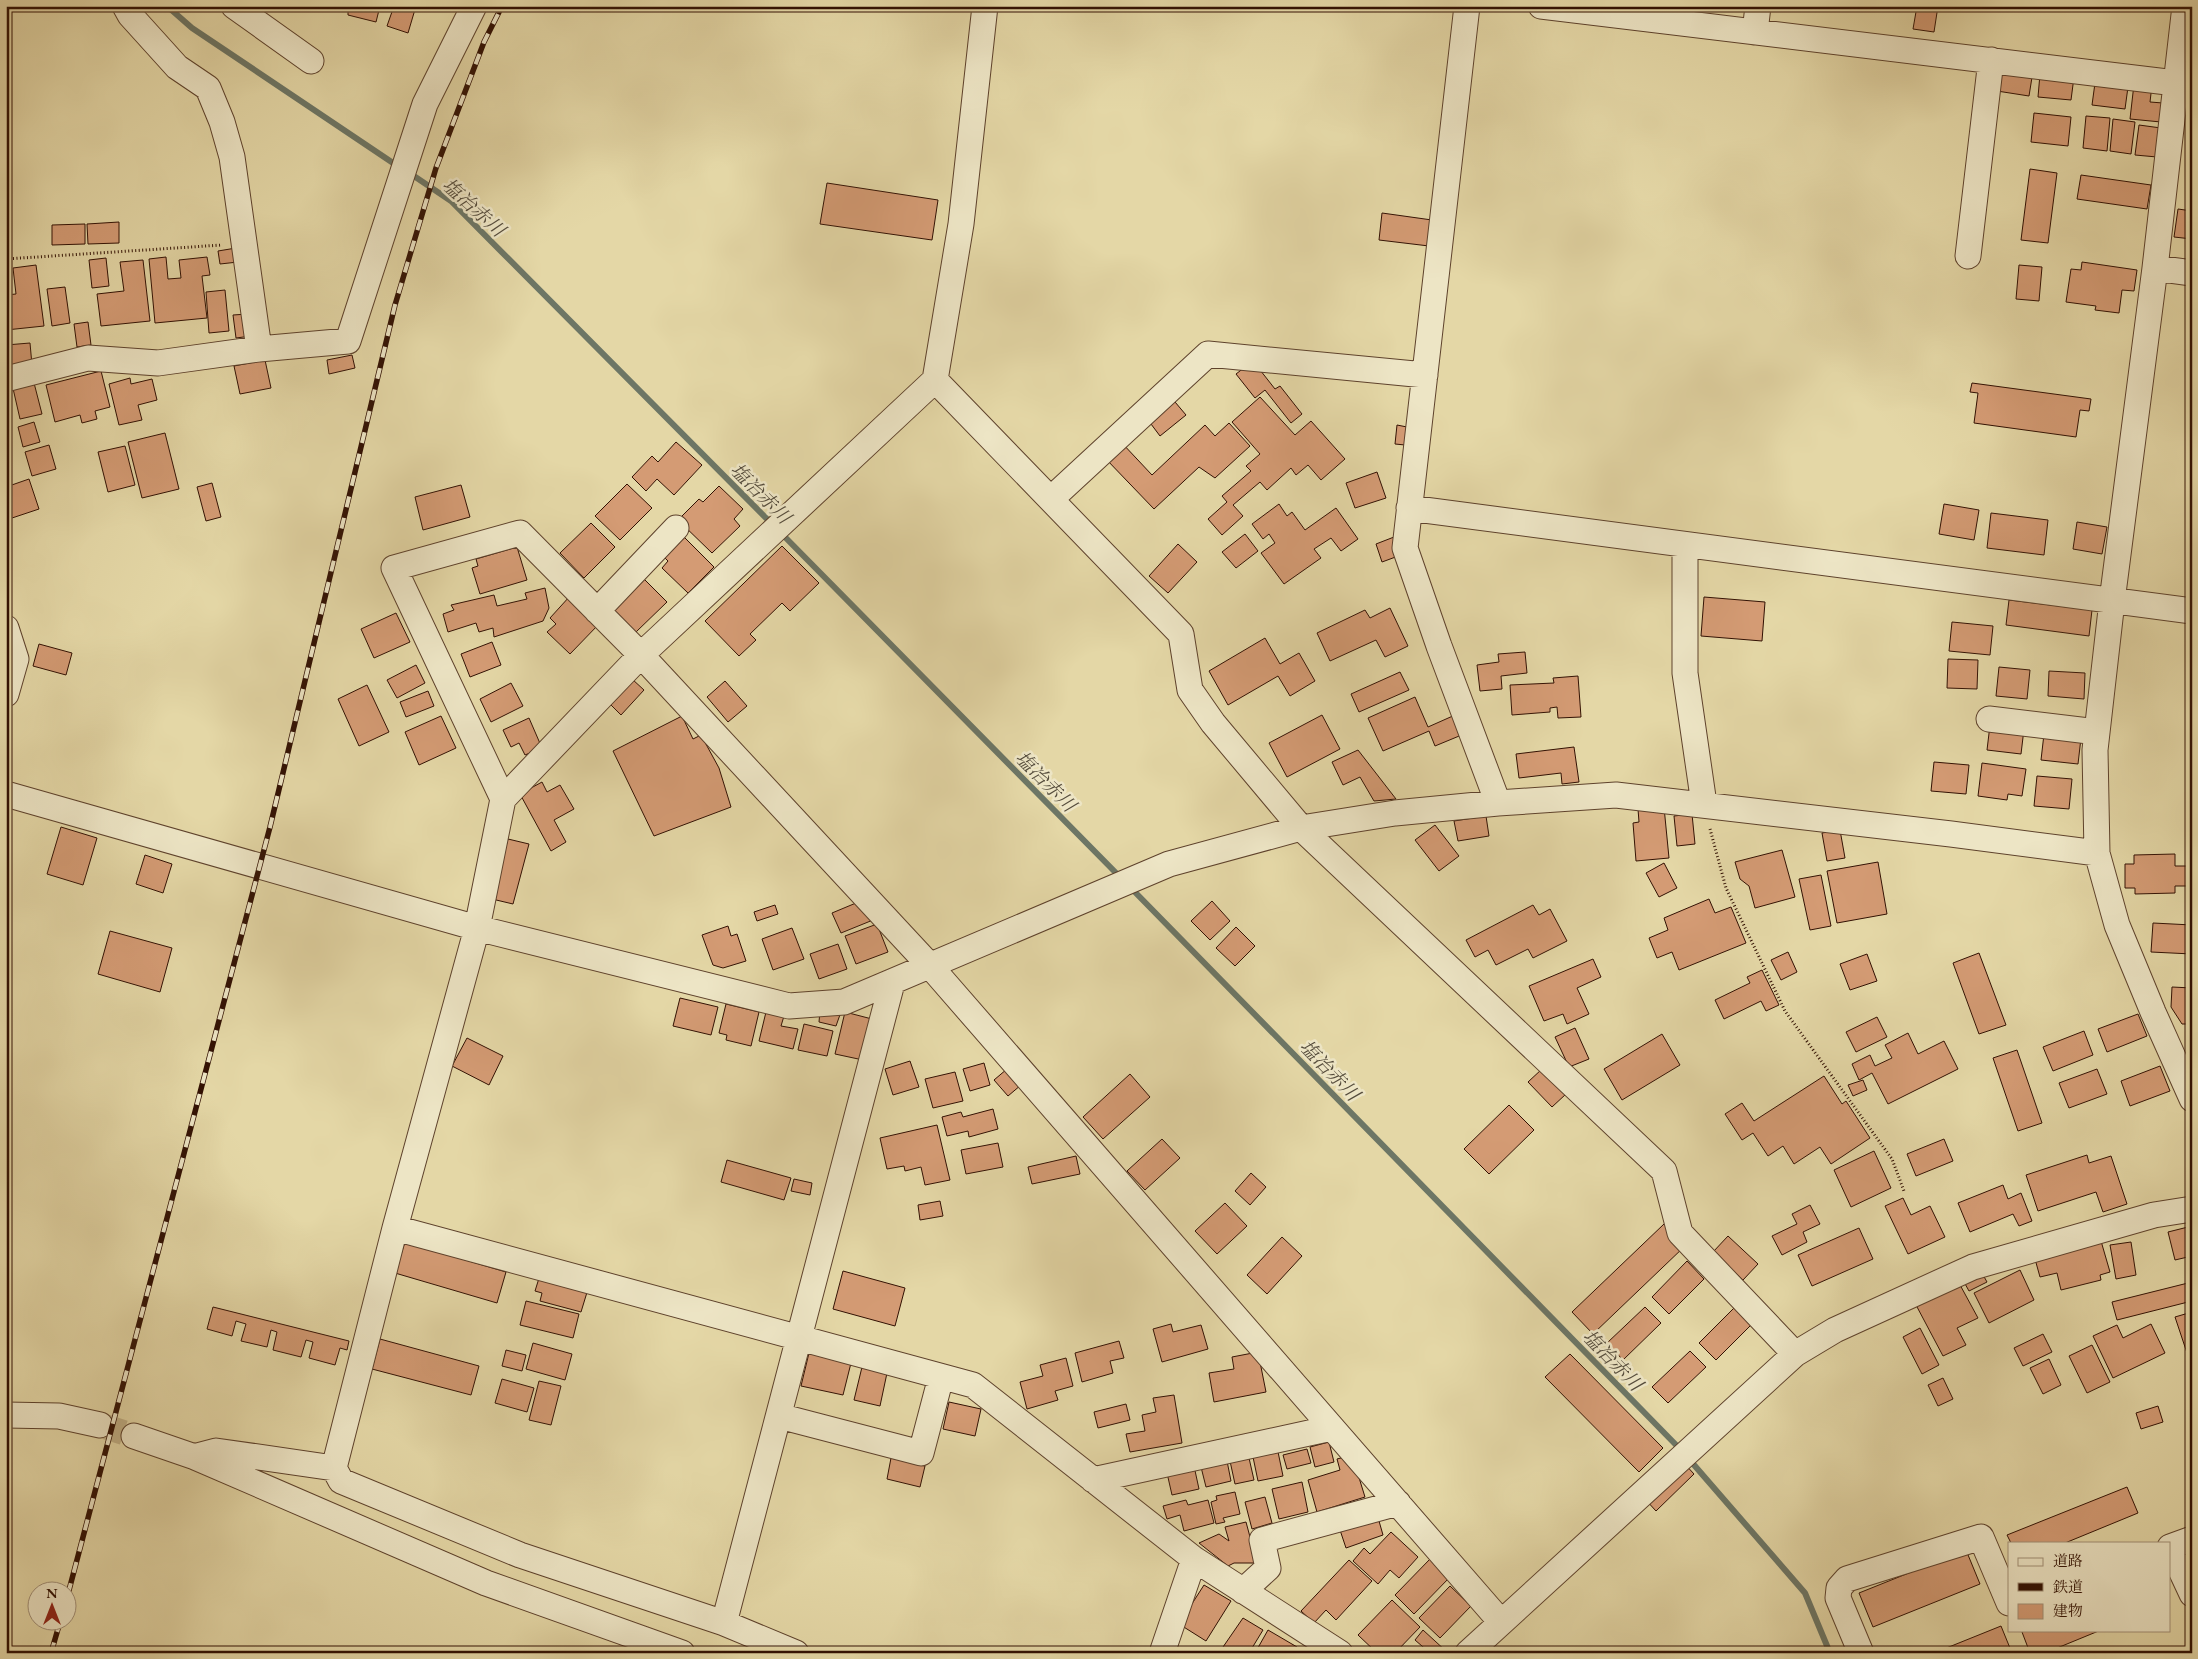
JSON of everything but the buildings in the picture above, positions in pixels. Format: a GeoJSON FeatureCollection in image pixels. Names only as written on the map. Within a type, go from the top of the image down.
{"type":"FeatureCollection","features":[{"type":"Feature","properties":{"kind":"street"},"geometry":{"type":"LineString","coordinates":[[125,6],[130,15],[177,67],[208,88],[222,122],[232,157],[259,349]]}},
{"type":"Feature","properties":{"kind":"street"},"geometry":{"type":"LineString","coordinates":[[234,6],[312,61]]}},
{"type":"Feature","properties":{"kind":"street"},"geometry":{"type":"LineString","coordinates":[[6,379],[88,358],[158,363],[259,349],[348,341],[425,104],[474,6]]}},
{"type":"Feature","properties":{"kind":"street"},"geometry":{"type":"LineString","coordinates":[[796,1653],[724,1622],[520,1556],[341,1481],[334,1468],[395,1228],[477,928],[504,799],[641,655],[935,380],[961,224],[985,6]]}},
{"type":"Feature","properties":{"kind":"street"},"geometry":{"type":"LineString","coordinates":[[1467,6],[1405,548],[1439,646],[1498,803]]}},
{"type":"Feature","properties":{"kind":"street"},"geometry":{"type":"LineString","coordinates":[[1541,6],[1578,8],[1755,32],[2184,84]]}},
{"type":"Feature","properties":{"kind":"street"},"geometry":{"type":"LineString","coordinates":[[1755,32],[1758,6]]}},
{"type":"Feature","properties":{"kind":"street"},"geometry":{"type":"LineString","coordinates":[[2185,6],[2184,84],[2154,268],[2095,750],[2097,853],[2117,925],[2192,1099]]}},
{"type":"Feature","properties":{"kind":"street"},"geometry":{"type":"LineString","coordinates":[[1968,256],[1991,60]]}},
{"type":"Feature","properties":{"kind":"street"},"geometry":{"type":"LineString","coordinates":[[2154,268],[2192,273]]}},
{"type":"Feature","properties":{"kind":"street"},"geometry":{"type":"LineString","coordinates":[[1051,499],[1208,354],[1424,375]]}},
{"type":"Feature","properties":{"kind":"street"},"geometry":{"type":"LineString","coordinates":[[935,380],[1181,634],[1190,690],[1213,723],[1301,828],[1664,1172],[1680,1234],[1795,1354]]}},
{"type":"Feature","properties":{"kind":"street"},"geometry":{"type":"LineString","coordinates":[[1409,508],[2192,611]]}},
{"type":"Feature","properties":{"kind":"street"},"geometry":{"type":"LineString","coordinates":[[597,611],[676,528]]}},
{"type":"Feature","properties":{"kind":"street"},"geometry":{"type":"LineString","coordinates":[[504,799],[394,568],[520,533],[641,655],[931,967],[1501,1622]]}},
{"type":"Feature","properties":{"kind":"street"},"geometry":{"type":"LineString","coordinates":[[1685,545],[1684,673],[1704,804]]}},
{"type":"Feature","properties":{"kind":"street"},"geometry":{"type":"LineString","coordinates":[[6,628],[16,659],[6,694]]}},
{"type":"Feature","properties":{"kind":"street"},"geometry":{"type":"LineString","coordinates":[[1989,719],[2098,732]]}},
{"type":"Feature","properties":{"kind":"street"},"geometry":{"type":"LineString","coordinates":[[6,794],[477,928],[789,1006],[844,1002],[931,967],[1114,886],[1169,864],[1301,828],[1395,813],[1498,803],[1616,795],[1704,804],[2097,853]]}},
{"type":"Feature","properties":{"kind":"street"},"geometry":{"type":"LineString","coordinates":[[724,1622],[892,982]]}},
{"type":"Feature","properties":{"kind":"street"},"geometry":{"type":"LineString","coordinates":[[1468,1653],[1795,1354],[1836,1330],[1972,1267],[2154,1216],[2192,1210]]}},
{"type":"Feature","properties":{"kind":"street"},"geometry":{"type":"LineString","coordinates":[[395,1228],[973,1385],[1194,1560],[1340,1653]]}},
{"type":"Feature","properties":{"kind":"street"},"geometry":{"type":"LineString","coordinates":[[779,1416],[921,1453],[941,1377]]}},
{"type":"Feature","properties":{"kind":"street"},"geometry":{"type":"LineString","coordinates":[[6,1415],[59,1416],[100,1425]]}},
{"type":"Feature","properties":{"kind":"street"},"geometry":{"type":"LineString","coordinates":[[1093,1480],[1332,1428]]}},
{"type":"Feature","properties":{"kind":"street"},"geometry":{"type":"LineString","coordinates":[[134,1436],[195,1457],[486,1583],[682,1653]]}},
{"type":"Feature","properties":{"kind":"street"},"geometry":{"type":"LineString","coordinates":[[195,1457],[216,1451],[334,1468]]}},
{"type":"Feature","properties":{"kind":"street"},"geometry":{"type":"LineString","coordinates":[[1243,1591],[1268,1568],[1262,1540],[1398,1503]]}},
{"type":"Feature","properties":{"kind":"street"},"geometry":{"type":"LineString","coordinates":[[1861,1653],[1838,1598],[1839,1588],[1847,1579],[1981,1537],[2008,1601]]}},
{"type":"Feature","properties":{"kind":"street"},"geometry":{"type":"LineString","coordinates":[[2177,1544],[2192,1594]]}},
{"type":"Feature","properties":{"kind":"street"},"geometry":{"type":"LineString","coordinates":[[1162,1653],[1194,1560]]}},
{"type":"Feature","properties":{"kind":"path"},"geometry":{"type":"LineString","coordinates":[[6,259],[243,244]]}},
{"type":"Feature","properties":{"kind":"path"},"geometry":{"type":"LineString","coordinates":[[1704,804],[1726,888],[1785,1011],[1892,1159],[1904,1191]]}},
{"type":"Feature","properties":{"kind":"waterway","name":"塩冶赤川"},"geometry":{"type":"LineString","coordinates":[[6,9],[29,6]]}},
{"type":"Feature","properties":{"kind":"waterway","name":"塩冶赤川"},"geometry":{"type":"LineString","coordinates":[[167,6],[192,28],[399,167]]}},
{"type":"Feature","properties":{"kind":"waterway","name":"塩冶赤川"},"geometry":{"type":"LineString","coordinates":[[408,172],[451,201],[772,524]]}},
{"type":"Feature","properties":{"kind":"waterway","name":"塩冶赤川"},"geometry":{"type":"LineString","coordinates":[[779,531],[1121,878]]}},
{"type":"Feature","properties":{"kind":"waterway","name":"塩冶赤川"},"geometry":{"type":"LineString","coordinates":[[1130,887],[1681,1450]]}},
{"type":"Feature","properties":{"kind":"waterway","name":"塩冶赤川"},"geometry":{"type":"LineString","coordinates":[[1688,1458],[1805,1593],[1830,1653]]}},
{"type":"Feature","properties":{"kind":"tunnel"},"geometry":{"type":"LineString","coordinates":[[100,1425],[134,1436]]}},
{"type":"Feature","properties":{"kind":"railway"},"geometry":{"type":"LineString","coordinates":[[71,1582],[270,827],[395,305],[436,168],[484,42],[502,6]]}},
{"type":"Feature","properties":{"kind":"railway"},"geometry":{"type":"LineString","coordinates":[[51,1653],[57,1632]]}}]}
